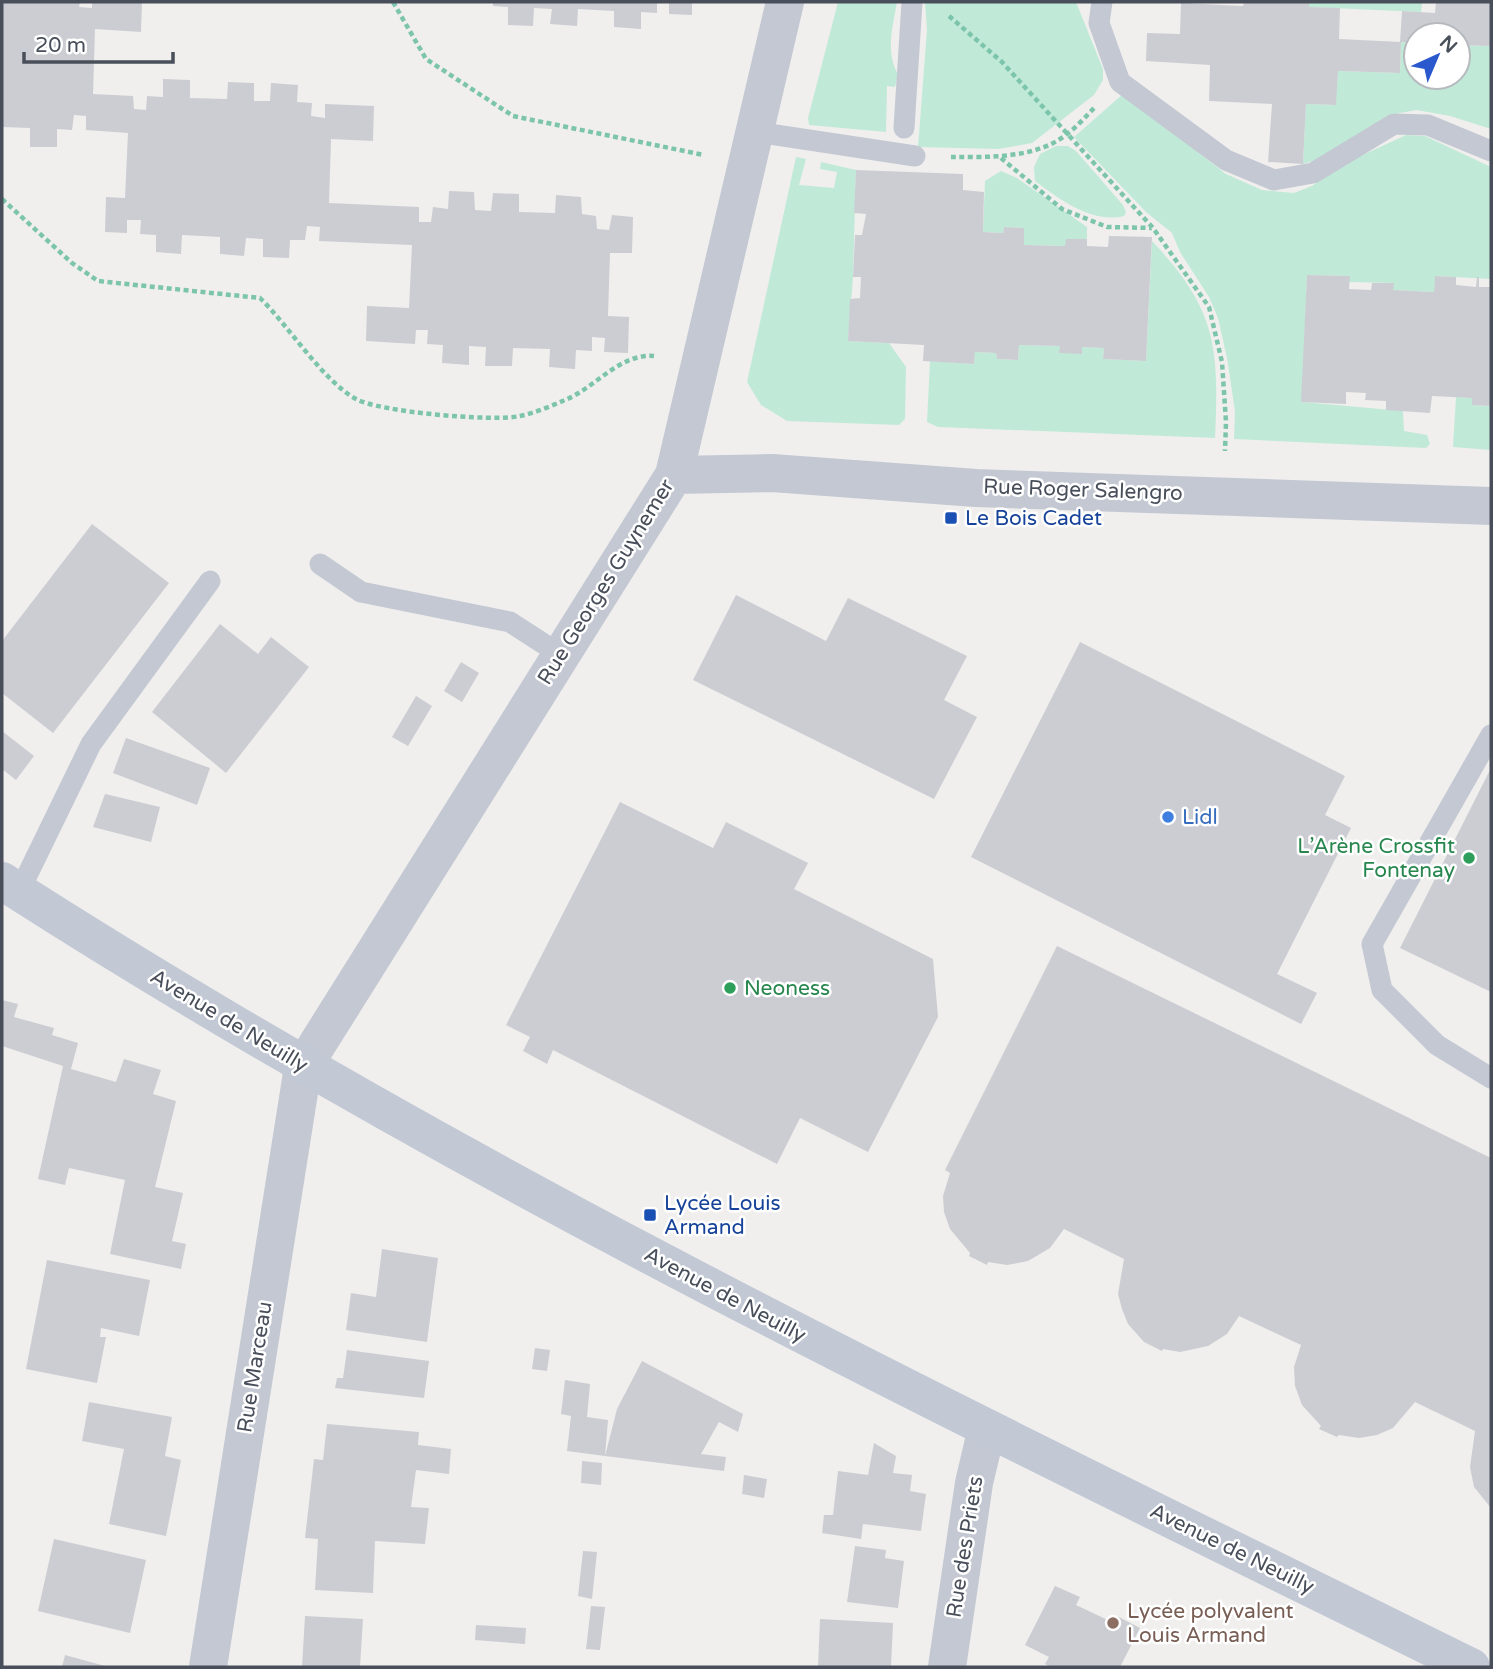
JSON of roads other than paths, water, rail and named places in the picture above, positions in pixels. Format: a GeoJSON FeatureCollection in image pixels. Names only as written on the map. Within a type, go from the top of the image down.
{"type":"FeatureCollection","features":[{"type":"Feature","properties":{"kind":"street","name":"Rue Georges Guynemer"},"geometry":{"type":"LineString","coordinates":[[303,1067],[674,475],[785,2]]}},
{"type":"Feature","properties":{"kind":"street","name":"Rue Roger Salengro"},"geometry":{"type":"LineString","coordinates":[[674,475],[772,473],[976,488],[1222,494],[1491,506]]}},
{"type":"Feature","properties":{"kind":"street","name":"Avenue de Neuilly"},"geometry":{"type":"LineString","coordinates":[[10,886],[303,1067],[702,1284],[1471,1667]]}},
{"type":"Feature","properties":{"kind":"street","name":"Rue Marceau"},"geometry":{"type":"LineString","coordinates":[[208,1667],[303,1067]]}},
{"type":"Feature","properties":{"kind":"street","name":"Rue des Priets"},"geometry":{"type":"LineString","coordinates":[[947,1667],[974,1483],[987,1428]]}},
{"type":"Feature","properties":{"kind":"lane"},"geometry":{"type":"LineString","coordinates":[[904,128],[912,2]]}},
{"type":"Feature","properties":{"kind":"lane"},"geometry":{"type":"LineString","coordinates":[[1102,2],[1099,23],[1120,82],[1226,160],[1273,180],[1313,173],[1394,124],[1428,125],[1491,151]]}},
{"type":"Feature","properties":{"kind":"lane"},"geometry":{"type":"LineString","coordinates":[[750,148],[915,156]]}},
{"type":"Feature","properties":{"kind":"lane"},"geometry":{"type":"LineString","coordinates":[[320,564],[361,592],[510,622],[561,655]]}},
{"type":"Feature","properties":{"kind":"lane"},"geometry":{"type":"LineString","coordinates":[[10,886],[92,744],[210,581]]}},
{"type":"Feature","properties":{"kind":"lane"},"geometry":{"type":"LineString","coordinates":[[1491,735],[1372,944],[1382,990],[1437,1045],[1491,1078]]}},
{"type":"Feature","properties":{"kind":"place","name":"Le Bois Cadet"},"geometry":{"type":"Point","coordinates":[951,518]}},
{"type":"Feature","properties":{"kind":"place","name":"Lidl"},"geometry":{"type":"Point","coordinates":[1168,817]}},
{"type":"Feature","properties":{"kind":"place","name":"L’Arène Crossfit Fontenay"},"geometry":{"type":"Point","coordinates":[1469,858]}},
{"type":"Feature","properties":{"kind":"place","name":"Neoness"},"geometry":{"type":"Point","coordinates":[730,988]}},
{"type":"Feature","properties":{"kind":"place","name":"Lycée Louis Armand"},"geometry":{"type":"Point","coordinates":[650,1215]}},
{"type":"Feature","properties":{"kind":"place","name":"Lycée polyvalent Louis Armand"},"geometry":{"type":"Point","coordinates":[1113,1623]}}]}
